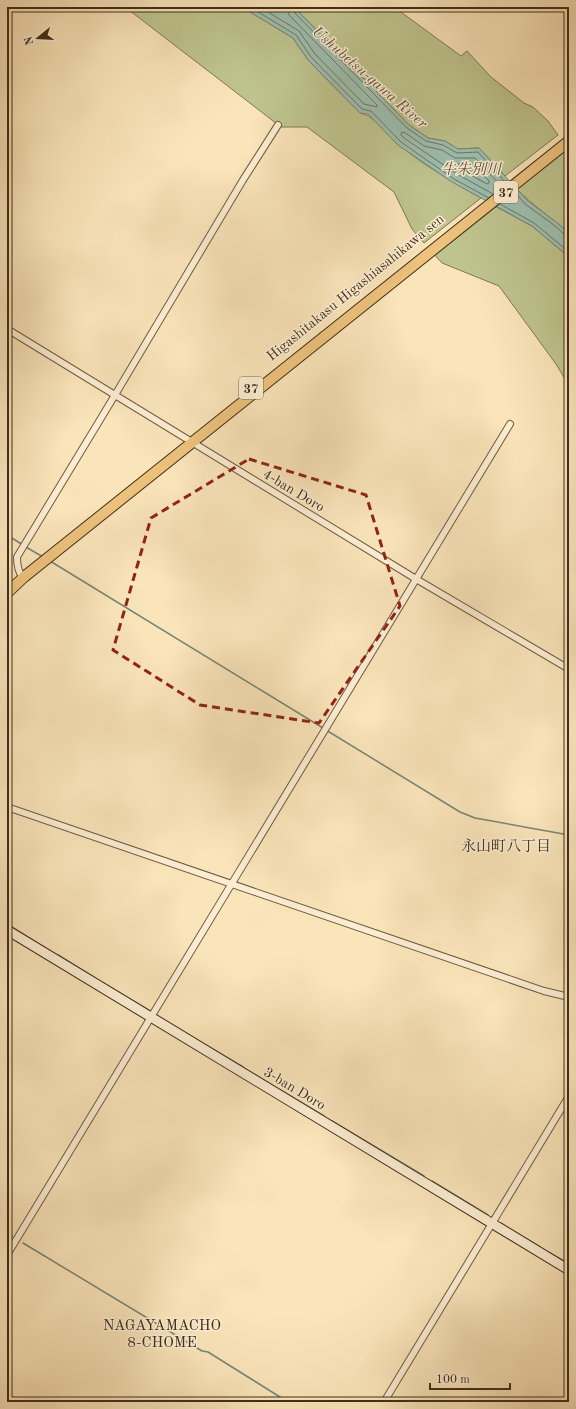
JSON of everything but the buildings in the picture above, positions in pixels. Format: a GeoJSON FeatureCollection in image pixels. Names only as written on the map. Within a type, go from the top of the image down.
{"type":"FeatureCollection","features":[{"type":"Feature","properties":{"kind":"main road","name":"Higashitakasu Higashiasahikawa sen"},"geometry":{"type":"LineString","coordinates":[[21,576],[459,226],[548,153],[569,133]]}},
{"type":"Feature","properties":{"kind":"main road","name":"Higashitakasu Higashiasahikawa sen"},"geometry":{"type":"LineString","coordinates":[[548,153],[569,141]]}},
{"type":"Feature","properties":{"kind":"main road","name":"37"},"geometry":{"type":"LineString","coordinates":[[7,585],[21,576]]}},
{"type":"Feature","properties":{"kind":"main road","name":"37"},"geometry":{"type":"LineString","coordinates":[[7,593],[21,576]]}},
{"type":"Feature","properties":{"kind":"street"},"geometry":{"type":"LineString","coordinates":[[21,576],[17,564],[17,558],[26,542],[239,186],[278,125]]}},
{"type":"Feature","properties":{"kind":"street","name":"4-ban Doro"},"geometry":{"type":"LineString","coordinates":[[7,330],[190,440],[416,579],[569,669]]}},
{"type":"Feature","properties":{"kind":"street"},"geometry":{"type":"LineString","coordinates":[[7,1255],[510,424]]}},
{"type":"Feature","properties":{"kind":"street"},"geometry":{"type":"LineString","coordinates":[[7,807],[544,991],[569,997]]}},
{"type":"Feature","properties":{"kind":"street","name":"3-ban Doro"},"geometry":{"type":"LineString","coordinates":[[7,930],[569,1270]]}},
{"type":"Feature","properties":{"kind":"street"},"geometry":{"type":"LineString","coordinates":[[384,1402],[569,1096]]}},
{"type":"Feature","properties":{"kind":"highlighted area"},"geometry":{"type":"Polygon","coordinates":[[[249,459],[366,495],[400,606],[319,723],[200,705],[113,650],[151,518],[249,459]]]}},
{"type":"Feature","properties":{"kind":"green space"},"geometry":{"type":"Polygon","coordinates":[[[125,7],[242,7],[293,38],[308,60],[360,113],[372,118],[409,153],[432,169],[481,198],[424,243],[412,229],[394,192],[307,127],[281,127],[125,7]]]}},
{"type":"Feature","properties":{"kind":"green space"},"geometry":{"type":"Polygon","coordinates":[[[294,7],[394,7],[461,56],[467,51],[491,77],[524,103],[533,107],[548,121],[558,135],[505,176],[479,148],[458,149],[445,141],[428,138],[409,125],[294,7]]]}},
{"type":"Feature","properties":{"kind":"green space"},"geometry":{"type":"Polygon","coordinates":[[[569,148],[569,233],[529,201],[517,189],[569,148]]]}},
{"type":"Feature","properties":{"kind":"green space"},"geometry":{"type":"Polygon","coordinates":[[[491,204],[532,226],[569,257],[569,386],[556,364],[499,286],[442,263],[431,251],[491,204]]]}},
{"type":"Feature","properties":{"kind":"water","name":"牛朱別川"},"geometry":{"type":"Polygon","coordinates":[[[242,7],[294,7],[409,125],[428,138],[445,141],[458,149],[479,148],[528,201],[569,233],[569,257],[532,226],[452,182],[398,145],[368,114],[360,113],[308,60],[293,38],[242,7]]]}},
{"type":"Feature","properties":{"kind":"waterway"},"geometry":{"type":"LineString","coordinates":[[7,535],[23,545]]}},
{"type":"Feature","properties":{"kind":"waterway"},"geometry":{"type":"LineString","coordinates":[[26,547],[43,557]]}},
{"type":"Feature","properties":{"kind":"waterway"},"geometry":{"type":"LineString","coordinates":[[50,561],[323,728]]}},
{"type":"Feature","properties":{"kind":"waterway"},"geometry":{"type":"LineString","coordinates":[[326,730],[460,812],[475,818],[569,835]]}},
{"type":"Feature","properties":{"kind":"waterway"},"geometry":{"type":"LineString","coordinates":[[7,924],[50,951]]}},
{"type":"Feature","properties":{"kind":"waterway"},"geometry":{"type":"LineString","coordinates":[[58,955],[95,978]]}},
{"type":"Feature","properties":{"kind":"waterway"},"geometry":{"type":"LineString","coordinates":[[103,983],[150,1011]]}},
{"type":"Feature","properties":{"kind":"waterway"},"geometry":{"type":"LineString","coordinates":[[202,1043],[243,1067]]}},
{"type":"Feature","properties":{"kind":"waterway"},"geometry":{"type":"LineString","coordinates":[[280,1090],[324,1116]]}},
{"type":"Feature","properties":{"kind":"waterway"},"geometry":{"type":"LineString","coordinates":[[332,1121],[424,1176]]}},
{"type":"Feature","properties":{"kind":"waterway"},"geometry":{"type":"LineString","coordinates":[[432,1181],[488,1215]]}},
{"type":"Feature","properties":{"kind":"waterway"},"geometry":{"type":"LineString","coordinates":[[501,1223],[540,1247]]}},
{"type":"Feature","properties":{"kind":"waterway"},"geometry":{"type":"LineString","coordinates":[[7,1233],[12,1236]]}},
{"type":"Feature","properties":{"kind":"waterway"},"geometry":{"type":"LineString","coordinates":[[23,1243],[202,1351],[208,1352],[288,1402]]}},
{"type":"Feature","properties":{"kind":"waterway"},"geometry":{"type":"LineString","coordinates":[[548,1252],[569,1264]]}},
{"type":"Feature","properties":{"kind":"district","name":"永山町八丁目"},"geometry":{"type":"Point","coordinates":[506,846]}},
{"type":"Feature","properties":{"kind":"district","name":"NAGAYAMACHO 8-CHOME"},"geometry":{"type":"Point","coordinates":[162,1334]}},
{"type":"Feature","properties":{"kind":"water label","name":"Ushubetsu-gawa River"},"geometry":{"type":"Point","coordinates":[370,77]}}]}
